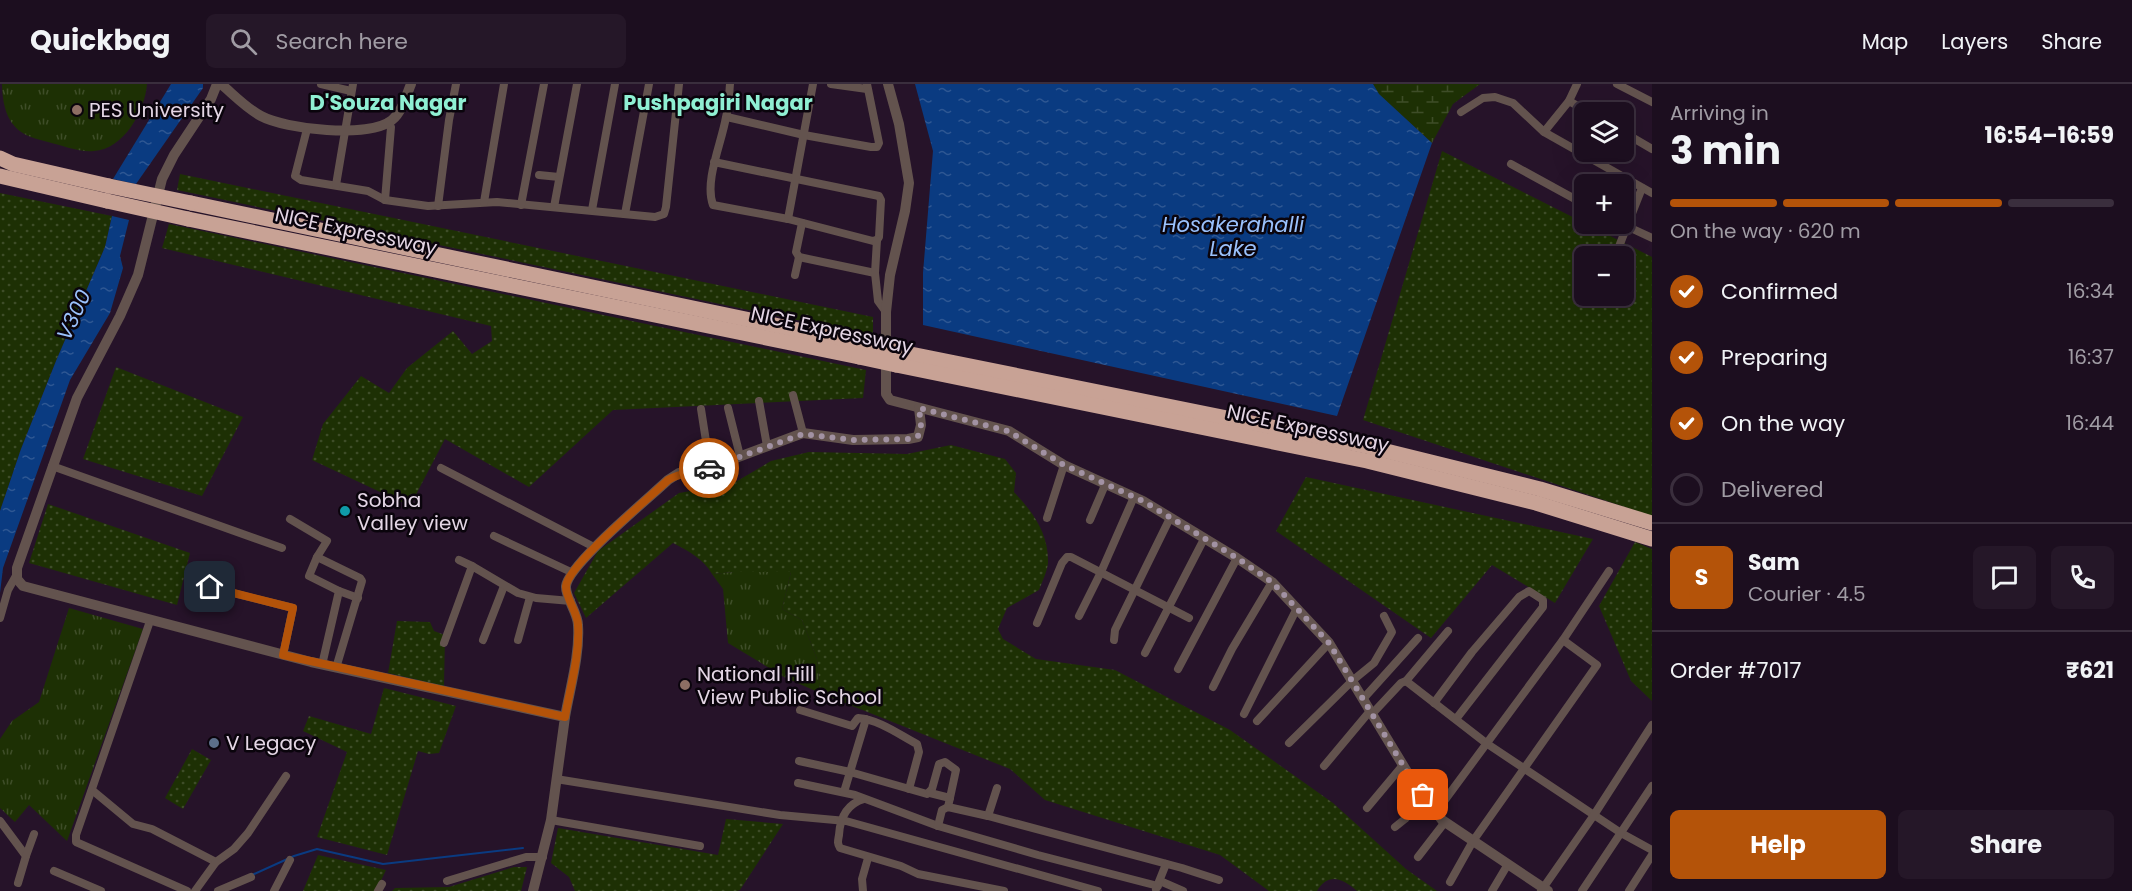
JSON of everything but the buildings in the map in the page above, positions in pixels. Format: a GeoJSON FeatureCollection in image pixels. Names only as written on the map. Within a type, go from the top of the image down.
{"type":"FeatureCollection","features":[{"type":"Feature","properties":{"kind":"highway"},"geometry":{"type":"LineString","coordinates":[[7,161],[108,194]]}},
{"type":"Feature","properties":{"kind":"highway","name":"NICE Expressway"},"geometry":{"type":"LineString","coordinates":[[0,176],[108,194],[896,358],[1378,464],[1536,503],[1652,539]]}},
{"type":"Feature","properties":{"kind":"highway","name":"NICE Expressway"},"geometry":{"type":"LineString","coordinates":[[896,358],[1370,447],[1540,489],[1652,524]]}},
{"type":"Feature","properties":{"kind":"street"},"geometry":{"type":"LineString","coordinates":[[0,618],[77,398],[133,288],[162,179],[174,155],[219,84],[260,116],[283,125],[307,129],[344,130],[376,127],[388,122],[400,109],[411,84]]}},
{"type":"Feature","properties":{"kind":"street"},"geometry":{"type":"LineString","coordinates":[[321,84],[352,87],[336,184]]}},
{"type":"Feature","properties":{"kind":"street"},"geometry":{"type":"LineString","coordinates":[[438,206],[456,84]]}},
{"type":"Feature","properties":{"kind":"street"},"geometry":{"type":"LineString","coordinates":[[484,202],[504,84]]}},
{"type":"Feature","properties":{"kind":"street"},"geometry":{"type":"LineString","coordinates":[[521,205],[544,84]]}},
{"type":"Feature","properties":{"kind":"street"},"geometry":{"type":"LineString","coordinates":[[554,207],[577,84]]}},
{"type":"Feature","properties":{"kind":"street"},"geometry":{"type":"LineString","coordinates":[[592,210],[615,84]]}},
{"type":"Feature","properties":{"kind":"street"},"geometry":{"type":"LineString","coordinates":[[625,214],[649,84]]}},
{"type":"Feature","properties":{"kind":"street"},"geometry":{"type":"LineString","coordinates":[[307,129],[295,176],[301,180],[368,191],[385,200],[438,206],[484,202],[655,217],[664,214],[666,207],[679,84]]}},
{"type":"Feature","properties":{"kind":"street"},"geometry":{"type":"LineString","coordinates":[[730,84],[727,117],[714,162],[710,198],[713,205],[788,219],[877,240]]}},
{"type":"Feature","properties":{"kind":"street"},"geometry":{"type":"LineString","coordinates":[[788,219],[813,84]]}},
{"type":"Feature","properties":{"kind":"street"},"geometry":{"type":"LineString","coordinates":[[727,117],[804,135],[877,147],[879,143],[867,87],[831,84]]}},
{"type":"Feature","properties":{"kind":"street"},"geometry":{"type":"LineString","coordinates":[[888,84],[900,124],[909,183],[890,275],[886,312],[886,394],[890,400],[1008,431],[1064,465],[1134,497],[1237,558],[1272,582],[1329,643],[1402,765],[1436,812],[1445,822],[1544,890],[1652,725]]}},
{"type":"Feature","properties":{"kind":"street"},"geometry":{"type":"LineString","coordinates":[[1544,132],[1569,101],[1577,84]]}},
{"type":"Feature","properties":{"kind":"street"},"geometry":{"type":"LineString","coordinates":[[1617,84],[1652,102]]}},
{"type":"Feature","properties":{"kind":"street"},"geometry":{"type":"LineString","coordinates":[[1461,112],[1483,98],[1495,97],[1513,103],[1544,132],[1652,193]]}},
{"type":"Feature","properties":{"kind":"street"},"geometry":{"type":"LineString","coordinates":[[1569,101],[1574,104]]}},
{"type":"Feature","properties":{"kind":"street"},"geometry":{"type":"LineString","coordinates":[[385,200],[391,127],[388,122]]}},
{"type":"Feature","properties":{"kind":"street"},"geometry":{"type":"LineString","coordinates":[[1634,138],[1652,149]]}},
{"type":"Feature","properties":{"kind":"street"},"geometry":{"type":"LineString","coordinates":[[714,162],[879,196],[881,200],[875,273],[878,301],[886,312]]}},
{"type":"Feature","properties":{"kind":"street"},"geometry":{"type":"LineString","coordinates":[[1511,164],[1574,199]]}},
{"type":"Feature","properties":{"kind":"street"},"geometry":{"type":"LineString","coordinates":[[539,175],[559,177]]}},
{"type":"Feature","properties":{"kind":"street"},"geometry":{"type":"LineString","coordinates":[[1634,204],[1642,188]]}},
{"type":"Feature","properties":{"kind":"street"},"geometry":{"type":"LineString","coordinates":[[795,275],[799,257],[796,252],[802,223]]}},
{"type":"Feature","properties":{"kind":"street"},"geometry":{"type":"LineString","coordinates":[[1634,230],[1652,238]]}},
{"type":"Feature","properties":{"kind":"street"},"geometry":{"type":"LineString","coordinates":[[799,257],[875,273]]}},
{"type":"Feature","properties":{"kind":"street"},"geometry":{"type":"LineString","coordinates":[[793,395],[803,434]]}},
{"type":"Feature","properties":{"kind":"street"},"geometry":{"type":"LineString","coordinates":[[759,401],[767,446]]}},
{"type":"Feature","properties":{"kind":"street"},"geometry":{"type":"LineString","coordinates":[[728,408],[740,456]]}},
{"type":"Feature","properties":{"kind":"street"},"geometry":{"type":"LineString","coordinates":[[533,891],[551,820],[577,647],[579,624],[566,587],[571,572],[668,480],[679,473],[701,471],[803,434],[853,440],[908,439],[918,436],[921,425],[919,408]]}},
{"type":"Feature","properties":{"kind":"street"},"geometry":{"type":"LineString","coordinates":[[701,409],[710,467]]}},
{"type":"Feature","properties":{"kind":"street"},"geometry":{"type":"LineString","coordinates":[[1047,518],[1064,465]]}},
{"type":"Feature","properties":{"kind":"street"},"geometry":{"type":"LineString","coordinates":[[52,466],[282,548]]}},
{"type":"Feature","properties":{"kind":"street"},"geometry":{"type":"LineString","coordinates":[[441,468],[594,548]]}},
{"type":"Feature","properties":{"kind":"street"},"geometry":{"type":"LineString","coordinates":[[1090,520],[1105,485]]}},
{"type":"Feature","properties":{"kind":"street"},"geometry":{"type":"LineString","coordinates":[[1079,616],[1134,497]]}},
{"type":"Feature","properties":{"kind":"street"},"geometry":{"type":"LineString","coordinates":[[1114,640],[1115,630],[1170,518]]}},
{"type":"Feature","properties":{"kind":"street"},"geometry":{"type":"LineString","coordinates":[[290,519],[327,541],[309,576],[358,598]]}},
{"type":"Feature","properties":{"kind":"street"},"geometry":{"type":"LineString","coordinates":[[494,536],[571,572]]}},
{"type":"Feature","properties":{"kind":"street"},"geometry":{"type":"LineString","coordinates":[[1145,653],[1204,538]]}},
{"type":"Feature","properties":{"kind":"street"},"geometry":{"type":"LineString","coordinates":[[317,557],[360,578],[362,586],[336,668]]}},
{"type":"Feature","properties":{"kind":"street"},"geometry":{"type":"LineString","coordinates":[[1037,623],[1064,560],[1071,557],[1189,618]]}},
{"type":"Feature","properties":{"kind":"street"},"geometry":{"type":"LineString","coordinates":[[1178,669],[1237,558]]}},
{"type":"Feature","properties":{"kind":"street"},"geometry":{"type":"LineString","coordinates":[[459,560],[504,586],[530,597],[571,601]]}},
{"type":"Feature","properties":{"kind":"street"},"geometry":{"type":"LineString","coordinates":[[444,644],[472,566]]}},
{"type":"Feature","properties":{"kind":"street"},"geometry":{"type":"LineString","coordinates":[[1436,812],[1563,640],[1609,571]]}},
{"type":"Feature","properties":{"kind":"street"},"geometry":{"type":"LineString","coordinates":[[16,574],[19,583],[23,586],[150,621],[321,665],[565,717]]}},
{"type":"Feature","properties":{"kind":"street"},"geometry":{"type":"LineString","coordinates":[[189,582],[293,608],[283,655]]}},
{"type":"Feature","properties":{"kind":"street"},"geometry":{"type":"LineString","coordinates":[[1213,687],[1232,649],[1272,582]]}},
{"type":"Feature","properties":{"kind":"street"},"geometry":{"type":"LineString","coordinates":[[483,640],[504,586]]}},
{"type":"Feature","properties":{"kind":"street"},"geometry":{"type":"LineString","coordinates":[[321,665],[339,591]]}},
{"type":"Feature","properties":{"kind":"street"},"geometry":{"type":"LineString","coordinates":[[1434,703],[1472,652],[1519,597],[1529,591],[1543,600],[1543,607],[1456,719]]}},
{"type":"Feature","properties":{"kind":"street"},"geometry":{"type":"LineString","coordinates":[[518,640],[530,597]]}},
{"type":"Feature","properties":{"kind":"street"},"geometry":{"type":"LineString","coordinates":[[1244,714],[1297,608]]}},
{"type":"Feature","properties":{"kind":"street"},"geometry":{"type":"LineString","coordinates":[[1289,743],[1352,681],[1374,663],[1391,635],[1391,629],[1384,615]]}},
{"type":"Feature","properties":{"kind":"street"},"geometry":{"type":"LineString","coordinates":[[150,621],[76,835],[76,842],[187,891]]}},
{"type":"Feature","properties":{"kind":"street"},"geometry":{"type":"LineString","coordinates":[[1324,766],[1371,712],[1401,683],[1406,681],[1448,631]]}},
{"type":"Feature","properties":{"kind":"street"},"geometry":{"type":"LineString","coordinates":[[328,638],[344,642]]}},
{"type":"Feature","properties":{"kind":"street"},"geometry":{"type":"LineString","coordinates":[[1363,699],[1418,638]]}},
{"type":"Feature","properties":{"kind":"street"},"geometry":{"type":"LineString","coordinates":[[1450,882],[1473,841],[1597,664],[1563,640]]}},
{"type":"Feature","properties":{"kind":"street"},"geometry":{"type":"LineString","coordinates":[[1257,721],[1329,643]]}},
{"type":"Feature","properties":{"kind":"street"},"geometry":{"type":"LineString","coordinates":[[1406,681],[1486,743],[1621,833],[1652,850]]}},
{"type":"Feature","properties":{"kind":"street"},"geometry":{"type":"LineString","coordinates":[[800,710],[852,726],[858,718],[877,722],[917,744],[919,752],[909,789]]}},
{"type":"Feature","properties":{"kind":"street"},"geometry":{"type":"LineString","coordinates":[[844,792],[866,719]]}},
{"type":"Feature","properties":{"kind":"street"},"geometry":{"type":"LineString","coordinates":[[799,761],[930,793],[949,803],[988,816],[1219,880]]}},
{"type":"Feature","properties":{"kind":"street"},"geometry":{"type":"LineString","coordinates":[[930,793],[939,764],[945,762],[956,770],[949,803],[942,810],[938,826]]}},
{"type":"Feature","properties":{"kind":"street"},"geometry":{"type":"LineString","coordinates":[[1367,808],[1402,765]]}},
{"type":"Feature","properties":{"kind":"street"},"geometry":{"type":"LineString","coordinates":[[195,891],[216,862],[234,849],[248,832],[286,776]]}},
{"type":"Feature","properties":{"kind":"street"},"geometry":{"type":"LineString","coordinates":[[556,779],[780,815],[840,821],[1098,891]]}},
{"type":"Feature","properties":{"kind":"street"},"geometry":{"type":"LineString","coordinates":[[798,783],[844,792],[938,826],[1038,855],[1183,891]]}},
{"type":"Feature","properties":{"kind":"street"},"geometry":{"type":"LineString","coordinates":[[1582,891],[1652,786]]}},
{"type":"Feature","properties":{"kind":"street"},"geometry":{"type":"LineString","coordinates":[[988,816],[997,788]]}},
{"type":"Feature","properties":{"kind":"street"},"geometry":{"type":"LineString","coordinates":[[92,789],[133,824],[152,829],[216,862]]}},
{"type":"Feature","properties":{"kind":"street"},"geometry":{"type":"LineString","coordinates":[[1395,828],[1405,819],[1423,795]]}},
{"type":"Feature","properties":{"kind":"street"},"geometry":{"type":"LineString","coordinates":[[864,799],[853,802],[840,821],[837,844],[840,848],[901,866],[918,874],[1004,891]]}},
{"type":"Feature","properties":{"kind":"street"},"geometry":{"type":"LineString","coordinates":[[551,820],[700,846]]}},
{"type":"Feature","properties":{"kind":"street"},"geometry":{"type":"LineString","coordinates":[[0,821],[26,856]]}},
{"type":"Feature","properties":{"kind":"street"},"geometry":{"type":"LineString","coordinates":[[1418,857],[1445,822]]}},
{"type":"Feature","properties":{"kind":"street"},"geometry":{"type":"LineString","coordinates":[[18,883],[34,834]]}},
{"type":"Feature","properties":{"kind":"street"},"geometry":{"type":"LineString","coordinates":[[1629,891],[1652,855]]}},
{"type":"Feature","properties":{"kind":"street"},"geometry":{"type":"LineString","coordinates":[[447,881],[526,857],[543,857]]}},
{"type":"Feature","properties":{"kind":"street"},"geometry":{"type":"LineString","coordinates":[[863,891],[862,878],[868,858]]}},
{"type":"Feature","properties":{"kind":"street"},"geometry":{"type":"LineString","coordinates":[[274,891],[290,860]]}},
{"type":"Feature","properties":{"kind":"street"},"geometry":{"type":"LineString","coordinates":[[1158,886],[1166,864]]}},
{"type":"Feature","properties":{"kind":"street"},"geometry":{"type":"LineString","coordinates":[[1492,891],[1508,864]]}},
{"type":"Feature","properties":{"kind":"street"},"geometry":{"type":"LineString","coordinates":[[54,871],[101,891]]}},
{"type":"Feature","properties":{"kind":"street"},"geometry":{"type":"LineString","coordinates":[[218,891],[251,878]]}},
{"type":"Feature","properties":{"kind":"green space","name":"PES University"},"geometry":{"type":"Polygon","coordinates":[[[2,84],[147,84],[137,117],[123,136],[105,149],[83,151],[37,139],[18,129],[6,112],[2,84]]]}},
{"type":"Feature","properties":{"kind":"green space"},"geometry":{"type":"Polygon","coordinates":[[[1373,84],[1480,84],[1453,104],[1432,143],[1378,94],[1373,84]]]}},
{"type":"Feature","properties":{"kind":"green space"},"geometry":{"type":"Polygon","coordinates":[[[1442,151],[1574,218],[1574,234],[1606,234],[1630,246],[1574,246],[1574,306],[1634,306],[1634,248],[1652,257],[1652,516],[1363,420],[1442,151]]]}},
{"type":"Feature","properties":{"kind":"green space"},"geometry":{"type":"Polygon","coordinates":[[[180,174],[873,317],[873,336],[177,190],[180,174]]]}},
{"type":"Feature","properties":{"kind":"green space"},"geometry":{"type":"Polygon","coordinates":[[[0,193],[112,216],[105,247],[21,449],[0,511],[0,193]]]}},
{"type":"Feature","properties":{"kind":"green space"},"geometry":{"type":"Polygon","coordinates":[[[169,224],[866,370],[863,398],[613,410],[529,487],[445,439],[410,506],[312,460],[323,424],[361,376],[389,393],[407,368],[453,331],[472,354],[492,341],[491,326],[162,248],[169,224]]]}},
{"type":"Feature","properties":{"kind":"green space"},"geometry":{"type":"Polygon","coordinates":[[[116,367],[243,417],[202,496],[83,459],[116,367]]]}},
{"type":"Feature","properties":{"kind":"green space"},"geometry":{"type":"Polygon","coordinates":[[[951,445],[1005,459],[1016,473],[1014,492],[1033,516],[1046,542],[1048,563],[1039,590],[1007,608],[998,629],[1003,639],[1036,659],[1115,670],[1230,730],[1333,803],[1406,869],[1437,891],[1357,891],[1341,880],[1331,879],[1321,885],[1317,891],[1269,891],[1220,855],[1045,800],[1010,769],[820,693],[817,659],[802,620],[782,609],[791,572],[712,574],[690,552],[673,543],[586,618],[574,593],[598,551],[679,493],[732,484],[771,461],[809,452],[907,454],[951,445]]]}},
{"type":"Feature","properties":{"kind":"green space"},"geometry":{"type":"Polygon","coordinates":[[[1306,477],[1593,539],[1555,603],[1492,565],[1431,638],[1276,531],[1306,477]]]}},
{"type":"Feature","properties":{"kind":"green space"},"geometry":{"type":"Polygon","coordinates":[[[48,504],[190,553],[177,605],[29,563],[48,504]]]}},
{"type":"Feature","properties":{"kind":"green space"},"geometry":{"type":"Polygon","coordinates":[[[1635,542],[1652,549],[1652,701],[1631,681],[1599,606],[1635,542]]]}},
{"type":"Feature","properties":{"kind":"green space"},"geometry":{"type":"Polygon","coordinates":[[[791,572],[782,609],[802,620],[817,659],[820,693],[784,677],[728,643],[723,589],[712,574],[791,572]]]}},
{"type":"Feature","properties":{"kind":"green space"},"geometry":{"type":"Polygon","coordinates":[[[69,608],[143,629],[67,841],[29,805],[15,822],[0,808],[0,739],[12,721],[39,702],[69,608]]]}},
{"type":"Feature","properties":{"kind":"green space"},"geometry":{"type":"Polygon","coordinates":[[[397,621],[430,622],[434,631],[445,635],[444,686],[388,673],[397,621]]]}},
{"type":"Feature","properties":{"kind":"green space"},"geometry":{"type":"Polygon","coordinates":[[[384,688],[456,706],[439,753],[429,754],[418,751],[387,855],[317,837],[347,752],[303,731],[309,716],[371,734],[384,688]]]}},
{"type":"Feature","properties":{"kind":"green space"},"geometry":{"type":"Polygon","coordinates":[[[192,749],[211,760],[183,809],[165,798],[192,749]]]}},
{"type":"Feature","properties":{"kind":"green space"},"geometry":{"type":"Polygon","coordinates":[[[726,819],[783,824],[740,890],[737,891],[575,891],[569,877],[551,863],[558,828],[718,855],[726,819]]]}},
{"type":"Feature","properties":{"kind":"green space"},"geometry":{"type":"Polygon","coordinates":[[[318,855],[386,870],[376,891],[303,891],[318,855]]]}},
{"type":"Feature","properties":{"kind":"green space"},"geometry":{"type":"Polygon","coordinates":[[[514,867],[527,867],[521,891],[392,891],[395,888],[449,887],[514,867]]]}},
{"type":"Feature","properties":{"kind":"water"},"geometry":{"type":"Polygon","coordinates":[[[171,84],[203,84],[203,88],[136,184],[113,179],[171,84]]]}},
{"type":"Feature","properties":{"kind":"water","name":"Hosakerahalli Lake"},"geometry":{"type":"Polygon","coordinates":[[[915,84],[1373,84],[1379,94],[1432,143],[1337,416],[923,325],[923,273],[933,151],[915,84]]]}},
{"type":"Feature","properties":{"kind":"water"},"geometry":{"type":"Polygon","coordinates":[[[112,216],[129,220],[120,256],[123,268],[110,313],[70,380],[3,568],[0,593],[0,511],[21,449],[56,361],[105,247],[112,216]]]}},
{"type":"Feature","properties":{"kind":"waterway"},"geometry":{"type":"LineString","coordinates":[[252,875],[294,856],[317,849],[383,864],[523,848]]}},
{"type":"Feature","properties":{"kind":"way so far"},"geometry":{"type":"LineString","coordinates":[[709,468],[803,434],[853,440],[908,439],[918,436],[921,425],[919,408],[1008,431],[1064,465],[1143,501],[1272,582],[1329,643],[1423,795]]}},
{"type":"Feature","properties":{"kind":"place","name":"PES University"},"geometry":{"type":"Point","coordinates":[77,110]}},
{"type":"Feature","properties":{"kind":"place","name":"Sobha Valley view"},"geometry":{"type":"Point","coordinates":[345,511]}},
{"type":"Feature","properties":{"kind":"place","name":"National Hill View Public School"},"geometry":{"type":"Point","coordinates":[685,685]}},
{"type":"Feature","properties":{"kind":"place","name":"V Legacy"},"geometry":{"type":"Point","coordinates":[214,743]}},
{"type":"Feature","properties":{"kind":"district","name":"D'Souza Nagar"},"geometry":{"type":"Point","coordinates":[388,103]}},
{"type":"Feature","properties":{"kind":"district","name":"Pushpagiri Nagar"},"geometry":{"type":"Point","coordinates":[718,103]}},
{"type":"Feature","properties":{"kind":"route"},"geometry":{"type":"LineString","coordinates":[[210,587],[293,608],[283,655],[565,717],[579,624],[566,587],[571,572],[599,542],[668,480],[679,473],[709,468]]}},
{"type":"Feature","properties":{"kind":"water label","name":"V300"},"geometry":{"type":"Point","coordinates":[74,315]}}]}
